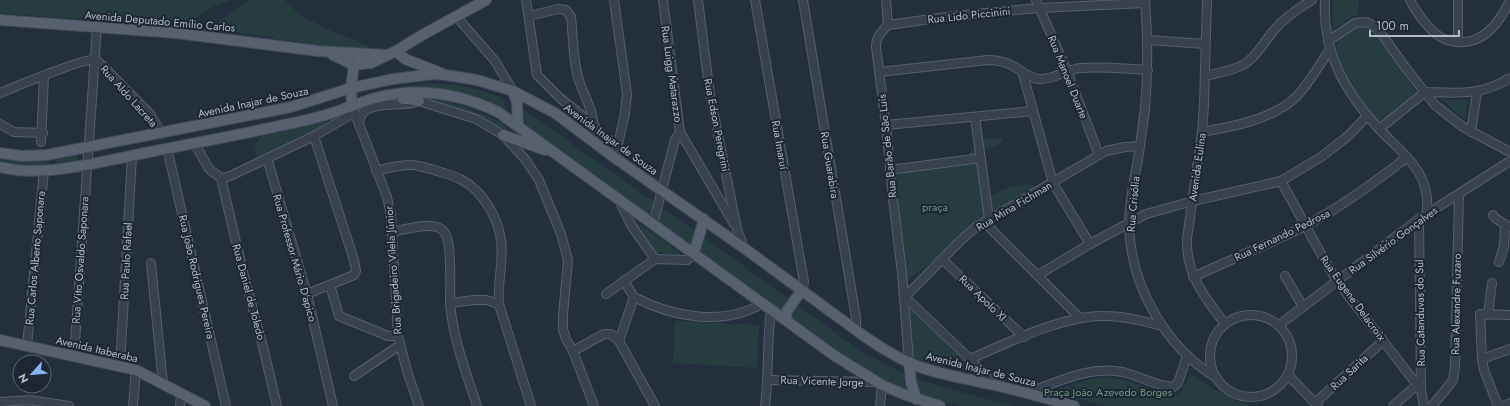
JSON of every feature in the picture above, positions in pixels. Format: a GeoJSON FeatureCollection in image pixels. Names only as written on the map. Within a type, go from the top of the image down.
{"type":"FeatureCollection","features":[{"type":"Feature","properties":{"kind":"main road"},"geometry":{"type":"LineString","coordinates":[[353,110],[351,88],[354,65],[370,63],[392,53],[486,0]]}},
{"type":"Feature","properties":{"kind":"main road","name":"Avenida Deputado Emílio Carlos"},"geometry":{"type":"LineString","coordinates":[[0,20],[176,33],[318,51],[392,53]]}},
{"type":"Feature","properties":{"kind":"main road","name":"Avenida Deputado Emílio Carlos"},"geometry":{"type":"LineString","coordinates":[[318,51],[340,58],[354,65]]}},
{"type":"Feature","properties":{"kind":"main road"},"geometry":{"type":"LineString","coordinates":[[392,53],[446,75]]}},
{"type":"Feature","properties":{"kind":"main road","name":"Avenida Inajar de Souza"},"geometry":{"type":"LineString","coordinates":[[0,152],[22,156],[47,156],[298,106],[351,88],[413,76],[446,75],[477,80],[513,91],[555,113],[615,158],[704,219],[875,344],[923,368],[962,379],[1027,393],[1071,406]]}},
{"type":"Feature","properties":{"kind":"main road"},"geometry":{"type":"LineString","coordinates":[[513,91],[517,103],[518,126]]}},
{"type":"Feature","properties":{"kind":"main road"},"geometry":{"type":"LineString","coordinates":[[0,167],[17,170],[45,170],[132,156],[353,110],[365,101],[393,95],[413,93],[457,96],[478,102],[498,112],[835,356],[879,384],[916,399],[940,406]]}},
{"type":"Feature","properties":{"kind":"main road"},"geometry":{"type":"LineString","coordinates":[[365,101],[410,98],[420,101]]}},
{"type":"Feature","properties":{"kind":"main road"},"geometry":{"type":"LineString","coordinates":[[503,135],[552,151]]}},
{"type":"Feature","properties":{"kind":"main road"},"geometry":{"type":"LineString","coordinates":[[45,170],[50,167],[51,163],[50,158],[47,156]]}},
{"type":"Feature","properties":{"kind":"main road"},"geometry":{"type":"LineString","coordinates":[[694,253],[704,219]]}},
{"type":"Feature","properties":{"kind":"main road"},"geometry":{"type":"LineString","coordinates":[[783,317],[802,290]]}},
{"type":"Feature","properties":{"kind":"main road","name":"Avenida Itaberaba"},"geometry":{"type":"LineString","coordinates":[[0,340],[136,370],[205,406]]}},
{"type":"Feature","properties":{"kind":"main road"},"geometry":{"type":"LineString","coordinates":[[909,362],[911,382],[916,399]]}},
{"type":"Feature","properties":{"kind":"street"},"geometry":{"type":"LineString","coordinates":[[526,0],[537,75],[560,98],[595,126]]}},
{"type":"Feature","properties":{"kind":"street"},"geometry":{"type":"LineString","coordinates":[[614,0],[628,94],[615,158]]}},
{"type":"Feature","properties":{"kind":"street","name":"Rua Luigg Matarazzo"},"geometry":{"type":"LineString","coordinates":[[663,0],[680,132],[737,229]]}},
{"type":"Feature","properties":{"kind":"street","name":"Rua Edson Peregrini"},"geometry":{"type":"LineString","coordinates":[[698,0],[710,95],[737,229],[744,248]]}},
{"type":"Feature","properties":{"kind":"street","name":"Rua Imaruí"},"geometry":{"type":"LineString","coordinates":[[755,0],[804,282],[802,290]]}},
{"type":"Feature","properties":{"kind":"street","name":"Rua Guarabira"},"geometry":{"type":"LineString","coordinates":[[803,0],[856,318],[856,330]]}},
{"type":"Feature","properties":{"kind":"street"},"geometry":{"type":"LineString","coordinates":[[886,0],[888,25]]}},
{"type":"Feature","properties":{"kind":"street","name":"Avenida Eulina"},"geometry":{"type":"LineString","coordinates":[[1207,0],[1205,99],[1186,251],[1193,277],[1204,297],[1225,324]]}},
{"type":"Feature","properties":{"kind":"street"},"geometry":{"type":"LineString","coordinates":[[1205,76],[1242,66],[1265,44],[1283,21],[1312,0]]}},
{"type":"Feature","properties":{"kind":"street"},"geometry":{"type":"LineString","coordinates":[[1324,0],[1329,45],[1333,60],[1347,86],[1368,115],[1406,158],[1424,182],[1427,213]]}},
{"type":"Feature","properties":{"kind":"street"},"geometry":{"type":"LineString","coordinates":[[1410,0],[1426,23],[1436,34],[1446,39],[1458,42],[1471,41],[1484,35],[1498,22],[1510,0]]}},
{"type":"Feature","properties":{"kind":"street"},"geometry":{"type":"LineString","coordinates":[[1458,0],[1458,42]]}},
{"type":"Feature","properties":{"kind":"street","name":"Rua Lido Piccinini"},"geometry":{"type":"LineString","coordinates":[[888,25],[1037,4],[1145,1]]}},
{"type":"Feature","properties":{"kind":"street","name":"Rua Crisólia"},"geometry":{"type":"LineString","coordinates":[[1145,1],[1148,40],[1148,70],[1140,146],[1132,192],[1129,222],[1130,242],[1135,267],[1141,284],[1152,310],[1162,326],[1187,356],[1199,367],[1217,378]]}},
{"type":"Feature","properties":{"kind":"street","name":"Rua Manoel Duarte"},"geometry":{"type":"LineString","coordinates":[[1037,4],[1067,71],[1099,155]]}},
{"type":"Feature","properties":{"kind":"street"},"geometry":{"type":"LineString","coordinates":[[528,16],[558,9],[569,12],[571,17],[577,73],[593,116],[595,126],[592,140]]}},
{"type":"Feature","properties":{"kind":"street"},"geometry":{"type":"LineString","coordinates":[[456,16],[495,61],[513,91]]}},
{"type":"Feature","properties":{"kind":"street"},"geometry":{"type":"LineString","coordinates":[[1202,132],[1244,122],[1271,113],[1287,105],[1297,96],[1329,45],[1355,23],[1366,22],[1374,26],[1383,36],[1435,105],[1449,117],[1472,132],[1510,152]]}},
{"type":"Feature","properties":{"kind":"street","name":"Rua Barão de São Luís"},"geometry":{"type":"LineString","coordinates":[[888,25],[880,33],[876,40],[876,47],[905,296],[909,362]]}},
{"type":"Feature","properties":{"kind":"street"},"geometry":{"type":"LineString","coordinates":[[87,164],[97,27]]}},
{"type":"Feature","properties":{"kind":"street"},"geometry":{"type":"LineString","coordinates":[[1148,40],[1205,44]]}},
{"type":"Feature","properties":{"kind":"street"},"geometry":{"type":"LineString","coordinates":[[0,93],[83,62],[94,60]]}},
{"type":"Feature","properties":{"kind":"street","name":"Rua Aldo Lacreta"},"geometry":{"type":"LineString","coordinates":[[94,60],[102,64],[150,114],[162,134]]}},
{"type":"Feature","properties":{"kind":"street"},"geometry":{"type":"LineString","coordinates":[[879,72],[996,60],[1012,66],[1023,74],[1036,79],[1052,77],[1067,71],[1090,68],[1148,70]]}},
{"type":"Feature","properties":{"kind":"street"},"geometry":{"type":"LineString","coordinates":[[1023,74],[1053,183],[1090,244]]}},
{"type":"Feature","properties":{"kind":"street"},"geometry":{"type":"LineString","coordinates":[[0,124],[14,132],[42,138],[44,76]]}},
{"type":"Feature","properties":{"kind":"street"},"geometry":{"type":"LineString","coordinates":[[1379,129],[1425,92],[1477,92],[1495,87],[1510,78]]}},
{"type":"Feature","properties":{"kind":"street"},"geometry":{"type":"LineString","coordinates":[[1472,132],[1477,92]]}},
{"type":"Feature","properties":{"kind":"street"},"geometry":{"type":"LineString","coordinates":[[555,113],[560,98]]}},
{"type":"Feature","properties":{"kind":"street"},"geometry":{"type":"LineString","coordinates":[[358,125],[362,114],[375,106],[413,104],[420,101],[476,119],[503,135],[525,159],[539,180],[566,250],[567,268],[563,329],[594,406]]}},
{"type":"Feature","properties":{"kind":"street"},"geometry":{"type":"LineString","coordinates":[[195,144],[202,159],[209,169],[221,178],[235,174],[314,136],[353,110]]}},
{"type":"Feature","properties":{"kind":"street","name":"Rua Brigadeiro Vilela Júnior"},"geometry":{"type":"LineString","coordinates":[[353,110],[387,197],[390,216],[398,336],[419,406]]}},
{"type":"Feature","properties":{"kind":"street"},"geometry":{"type":"LineString","coordinates":[[886,125],[1033,111]]}},
{"type":"Feature","properties":{"kind":"street"},"geometry":{"type":"LineString","coordinates":[[1038,275],[1090,244],[1146,214],[1193,201],[1281,181],[1321,157],[1348,136],[1368,115]]}},
{"type":"Feature","properties":{"kind":"street"},"geometry":{"type":"LineString","coordinates":[[975,117],[981,158],[987,221],[1080,318]]}},
{"type":"Feature","properties":{"kind":"street"},"geometry":{"type":"LineString","coordinates":[[503,135],[511,134],[517,129],[518,126]]}},
{"type":"Feature","properties":{"kind":"street"},"geometry":{"type":"LineString","coordinates":[[654,224],[663,191],[663,182],[675,140],[680,132]]}},
{"type":"Feature","properties":{"kind":"street"},"geometry":{"type":"LineString","coordinates":[[308,294],[354,275],[356,266],[314,136]]}},
{"type":"Feature","properties":{"kind":"street"},"geometry":{"type":"LineString","coordinates":[[525,159],[522,148],[527,144]]}},
{"type":"Feature","properties":{"kind":"street","name":"Rua Mina Fichman"},"geometry":{"type":"LineString","coordinates":[[905,296],[969,234],[987,221],[1099,155],[1115,148],[1140,146]]}},
{"type":"Feature","properties":{"kind":"street","name":"Rua João Rodrigues Pereira"},"geometry":{"type":"LineString","coordinates":[[167,148],[226,406]]}},
{"type":"Feature","properties":{"kind":"street","name":"Rua Paulo Rafael"},"geometry":{"type":"LineString","coordinates":[[120,366],[132,156]]}},
{"type":"Feature","properties":{"kind":"street","name":"Rua Professor Mário D'apico"},"geometry":{"type":"LineString","coordinates":[[266,158],[308,294],[333,406]]}},
{"type":"Feature","properties":{"kind":"street"},"geometry":{"type":"LineString","coordinates":[[890,170],[981,158]]}},
{"type":"Feature","properties":{"kind":"street","name":"Rua Fernando Pedrosa"},"geometry":{"type":"LineString","coordinates":[[1193,277],[1306,225],[1337,208],[1371,185],[1406,158]]}},
{"type":"Feature","properties":{"kind":"street","name":"Rua Silvério Gonçalves"},"geometry":{"type":"LineString","coordinates":[[1279,325],[1427,213],[1510,161]]}},
{"type":"Feature","properties":{"kind":"street","name":"Rua Vito Osvaldo Saponara"},"geometry":{"type":"LineString","coordinates":[[74,356],[87,164]]}},
{"type":"Feature","properties":{"kind":"street"},"geometry":{"type":"LineString","coordinates":[[376,170],[410,165],[425,167],[463,181],[475,190],[491,211],[501,239],[502,255],[498,294],[499,304],[531,406]]}},
{"type":"Feature","properties":{"kind":"street","name":"Rua Carlos Alberto Saponara"},"geometry":{"type":"LineString","coordinates":[[27,346],[45,170]]}},
{"type":"Feature","properties":{"kind":"street","name":"Rua Daniel de Toledo"},"geometry":{"type":"LineString","coordinates":[[221,178],[277,406]]}},
{"type":"Feature","properties":{"kind":"street","name":"Rua Eugene Delacroix"},"geometry":{"type":"LineString","coordinates":[[1281,181],[1337,280],[1419,387]]}},
{"type":"Feature","properties":{"kind":"street","name":"Rua Alexandre Fuzaro"},"geometry":{"type":"LineString","coordinates":[[1432,406],[1453,380],[1455,366],[1459,194]]}},
{"type":"Feature","properties":{"kind":"street"},"geometry":{"type":"LineString","coordinates":[[618,198],[630,225],[655,259]]}},
{"type":"Feature","properties":{"kind":"street"},"geometry":{"type":"LineString","coordinates":[[1493,215],[1507,226],[1504,246],[1499,262]]}},
{"type":"Feature","properties":{"kind":"street","name":"Rua Catanduvas do Sul"},"geometry":{"type":"LineString","coordinates":[[1419,220],[1419,387],[1424,406]]}},
{"type":"Feature","properties":{"kind":"street"},"geometry":{"type":"LineString","coordinates":[[391,232],[426,226],[436,226],[444,230],[447,236],[452,323],[477,406]]}},
{"type":"Feature","properties":{"kind":"street"},"geometry":{"type":"LineString","coordinates":[[606,294],[655,259],[687,260],[694,253]]}},
{"type":"Feature","properties":{"kind":"street","name":"Rua Apolo XI"},"geometry":{"type":"LineString","coordinates":[[942,259],[1024,337]]}},
{"type":"Feature","properties":{"kind":"street"},"geometry":{"type":"LineString","coordinates":[[151,264],[163,383]]}},
{"type":"Feature","properties":{"kind":"street"},"geometry":{"type":"LineString","coordinates":[[1285,276],[1302,307]]}},
{"type":"Feature","properties":{"kind":"street"},"geometry":{"type":"LineString","coordinates":[[624,281],[634,297],[662,310],[685,315],[720,316],[767,306],[769,327],[768,380],[765,406]]}},
{"type":"Feature","properties":{"kind":"street"},"geometry":{"type":"LineString","coordinates":[[1488,315],[1492,283]]}},
{"type":"Feature","properties":{"kind":"street"},"geometry":{"type":"LineString","coordinates":[[330,285],[339,316],[388,336],[398,336]]}},
{"type":"Feature","properties":{"kind":"street"},"geometry":{"type":"LineString","coordinates":[[905,296],[970,359],[994,385]]}},
{"type":"Feature","properties":{"kind":"street"},"geometry":{"type":"LineString","coordinates":[[619,341],[634,297]]}},
{"type":"Feature","properties":{"kind":"street"},"geometry":{"type":"LineString","coordinates":[[450,303],[486,300],[499,304]]}},
{"type":"Feature","properties":{"kind":"street"},"geometry":{"type":"LineString","coordinates":[[1246,314],[1270,318],[1279,325],[1288,336],[1292,349],[1292,362],[1288,375],[1277,388],[1269,393],[1257,397],[1234,393],[1225,387],[1217,378],[1212,367],[1210,356],[1214,338],[1217,333],[1225,324],[1246,314]]}},
{"type":"Feature","properties":{"kind":"street"},"geometry":{"type":"LineString","coordinates":[[1498,406],[1484,370],[1482,359],[1480,314],[1510,315]]}},
{"type":"Feature","properties":{"kind":"street"},"geometry":{"type":"LineString","coordinates":[[970,359],[1055,325],[1080,318],[1103,316],[1124,317],[1162,326]]}},
{"type":"Feature","properties":{"kind":"street"},"geometry":{"type":"LineString","coordinates":[[769,327],[774,319],[783,317]]}},
{"type":"Feature","properties":{"kind":"street"},"geometry":{"type":"LineString","coordinates":[[573,351],[604,334],[611,334],[619,341],[655,406]]}},
{"type":"Feature","properties":{"kind":"street","name":"Rua Sarita"},"geometry":{"type":"LineString","coordinates":[[1317,405],[1383,341]]}},
{"type":"Feature","properties":{"kind":"street"},"geometry":{"type":"LineString","coordinates":[[354,376],[400,345]]}},
{"type":"Feature","properties":{"kind":"street"},"geometry":{"type":"LineString","coordinates":[[1482,359],[1510,348]]}},
{"type":"Feature","properties":{"kind":"street"},"geometry":{"type":"LineString","coordinates":[[1027,393],[1077,374],[1099,370],[1123,372],[1173,387],[1178,383],[1187,356]]}},
{"type":"Feature","properties":{"kind":"street"},"geometry":{"type":"LineString","coordinates":[[132,406],[136,370]]}},
{"type":"Feature","properties":{"kind":"street"},"geometry":{"type":"LineString","coordinates":[[1288,375],[1317,405]]}},
{"type":"Feature","properties":{"kind":"street","name":"Rua Vicente Jorge"},"geometry":{"type":"LineString","coordinates":[[768,380],[879,384]]}},
{"type":"Feature","properties":{"kind":"street"},"geometry":{"type":"LineString","coordinates":[[879,384],[880,406]]}},
{"type":"Feature","properties":{"kind":"street"},"geometry":{"type":"LineString","coordinates":[[1393,406],[1419,387]]}},
{"type":"Feature","properties":{"kind":"street"},"geometry":{"type":"LineString","coordinates":[[180,406],[181,393]]}},
{"type":"Feature","properties":{"kind":"street"},"geometry":{"type":"LineString","coordinates":[[1253,406],[1257,397]]}},
{"type":"Feature","properties":{"kind":"street"},"geometry":{"type":"LineString","coordinates":[[0,402],[30,400],[68,406]]}},
{"type":"Feature","properties":{"kind":"street"},"geometry":{"type":"LineString","coordinates":[[1503,406],[1510,403]]}},
{"type":"Feature","properties":{"kind":"green space"},"geometry":{"type":"Polygon","coordinates":[[[0,0],[231,0],[216,5],[182,27],[0,13],[0,0]]]}},
{"type":"Feature","properties":{"kind":"green space"},"geometry":{"type":"Polygon","coordinates":[[[249,0],[285,0],[303,16],[313,22],[369,46],[370,50],[323,46],[209,28],[249,0]]]}},
{"type":"Feature","properties":{"kind":"green space"},"geometry":{"type":"Polygon","coordinates":[[[1334,0],[1359,0],[1358,15],[1351,17],[1333,29],[1332,7],[1334,0]]]}},
{"type":"Feature","properties":{"kind":"green space"},"geometry":{"type":"Polygon","coordinates":[[[1364,27],[1376,37],[1416,92],[1379,121],[1360,97],[1346,75],[1337,56],[1336,47],[1338,42],[1351,31],[1364,27]]]}},
{"type":"Feature","properties":{"kind":"green space"},"geometry":{"type":"Polygon","coordinates":[[[428,83],[460,85],[492,94],[502,99],[508,111],[508,116],[488,105],[395,89],[376,91],[428,83]]]}},
{"type":"Feature","properties":{"kind":"green space"},"geometry":{"type":"Polygon","coordinates":[[[416,99],[440,100],[460,105],[504,123],[506,127],[505,131],[498,131],[476,119],[415,103],[387,101],[416,99]]]}},
{"type":"Feature","properties":{"kind":"green space"},"geometry":{"type":"Polygon","coordinates":[[[1441,99],[1468,100],[1465,120],[1441,99]]]}},
{"type":"Feature","properties":{"kind":"green space"},"geometry":{"type":"Polygon","coordinates":[[[517,105],[654,202],[650,215],[521,126],[517,105]]]}},
{"type":"Feature","properties":{"kind":"green space"},"geometry":{"type":"Polygon","coordinates":[[[324,120],[329,124],[256,158],[254,146],[263,134],[324,120]]]}},
{"type":"Feature","properties":{"kind":"green space","name":"praça"},"geometry":{"type":"Polygon","coordinates":[[[1001,138],[1003,142],[985,150],[983,161],[988,198],[1006,188],[1020,184],[1027,184],[1039,189],[990,218],[905,282],[889,174],[968,156],[974,148],[973,139],[1001,138]]]}},
{"type":"Feature","properties":{"kind":"green space"},"geometry":{"type":"Polygon","coordinates":[[[0,154],[47,160],[46,166],[14,164],[0,161],[0,154]]]}},
{"type":"Feature","properties":{"kind":"green space"},"geometry":{"type":"Polygon","coordinates":[[[77,155],[77,161],[58,164],[55,163],[56,158],[77,155]]]}},
{"type":"Feature","properties":{"kind":"green space"},"geometry":{"type":"Polygon","coordinates":[[[661,207],[694,230],[690,245],[662,226],[658,216],[661,207]]]}},
{"type":"Feature","properties":{"kind":"green space"},"geometry":{"type":"Polygon","coordinates":[[[634,220],[682,256],[655,252],[633,221],[634,220]]]}},
{"type":"Feature","properties":{"kind":"green space"},"geometry":{"type":"Polygon","coordinates":[[[704,237],[790,300],[783,312],[698,251],[704,237]]]}},
{"type":"Feature","properties":{"kind":"green space"},"geometry":{"type":"Polygon","coordinates":[[[903,296],[966,360],[971,373],[905,357],[903,296]]]}},
{"type":"Feature","properties":{"kind":"green space"},"geometry":{"type":"Polygon","coordinates":[[[798,305],[859,350],[904,373],[904,384],[907,391],[877,378],[792,321],[792,312],[798,305]]]}},
{"type":"Feature","properties":{"kind":"green space"},"geometry":{"type":"Polygon","coordinates":[[[675,321],[759,325],[757,368],[673,363],[675,321]]]}},
{"type":"Feature","properties":{"kind":"green space","name":"Praça João Azevedo Borges"},"geometry":{"type":"Polygon","coordinates":[[[1190,374],[1218,392],[1219,391],[1237,402],[1248,405],[1106,406],[1051,392],[1084,381],[1111,378],[1133,382],[1170,395],[1171,398],[1180,394],[1190,374]]]}},
{"type":"Feature","properties":{"kind":"green space"},"geometry":{"type":"Polygon","coordinates":[[[912,377],[949,389],[1014,406],[960,406],[918,395],[912,377]]]}}]}
